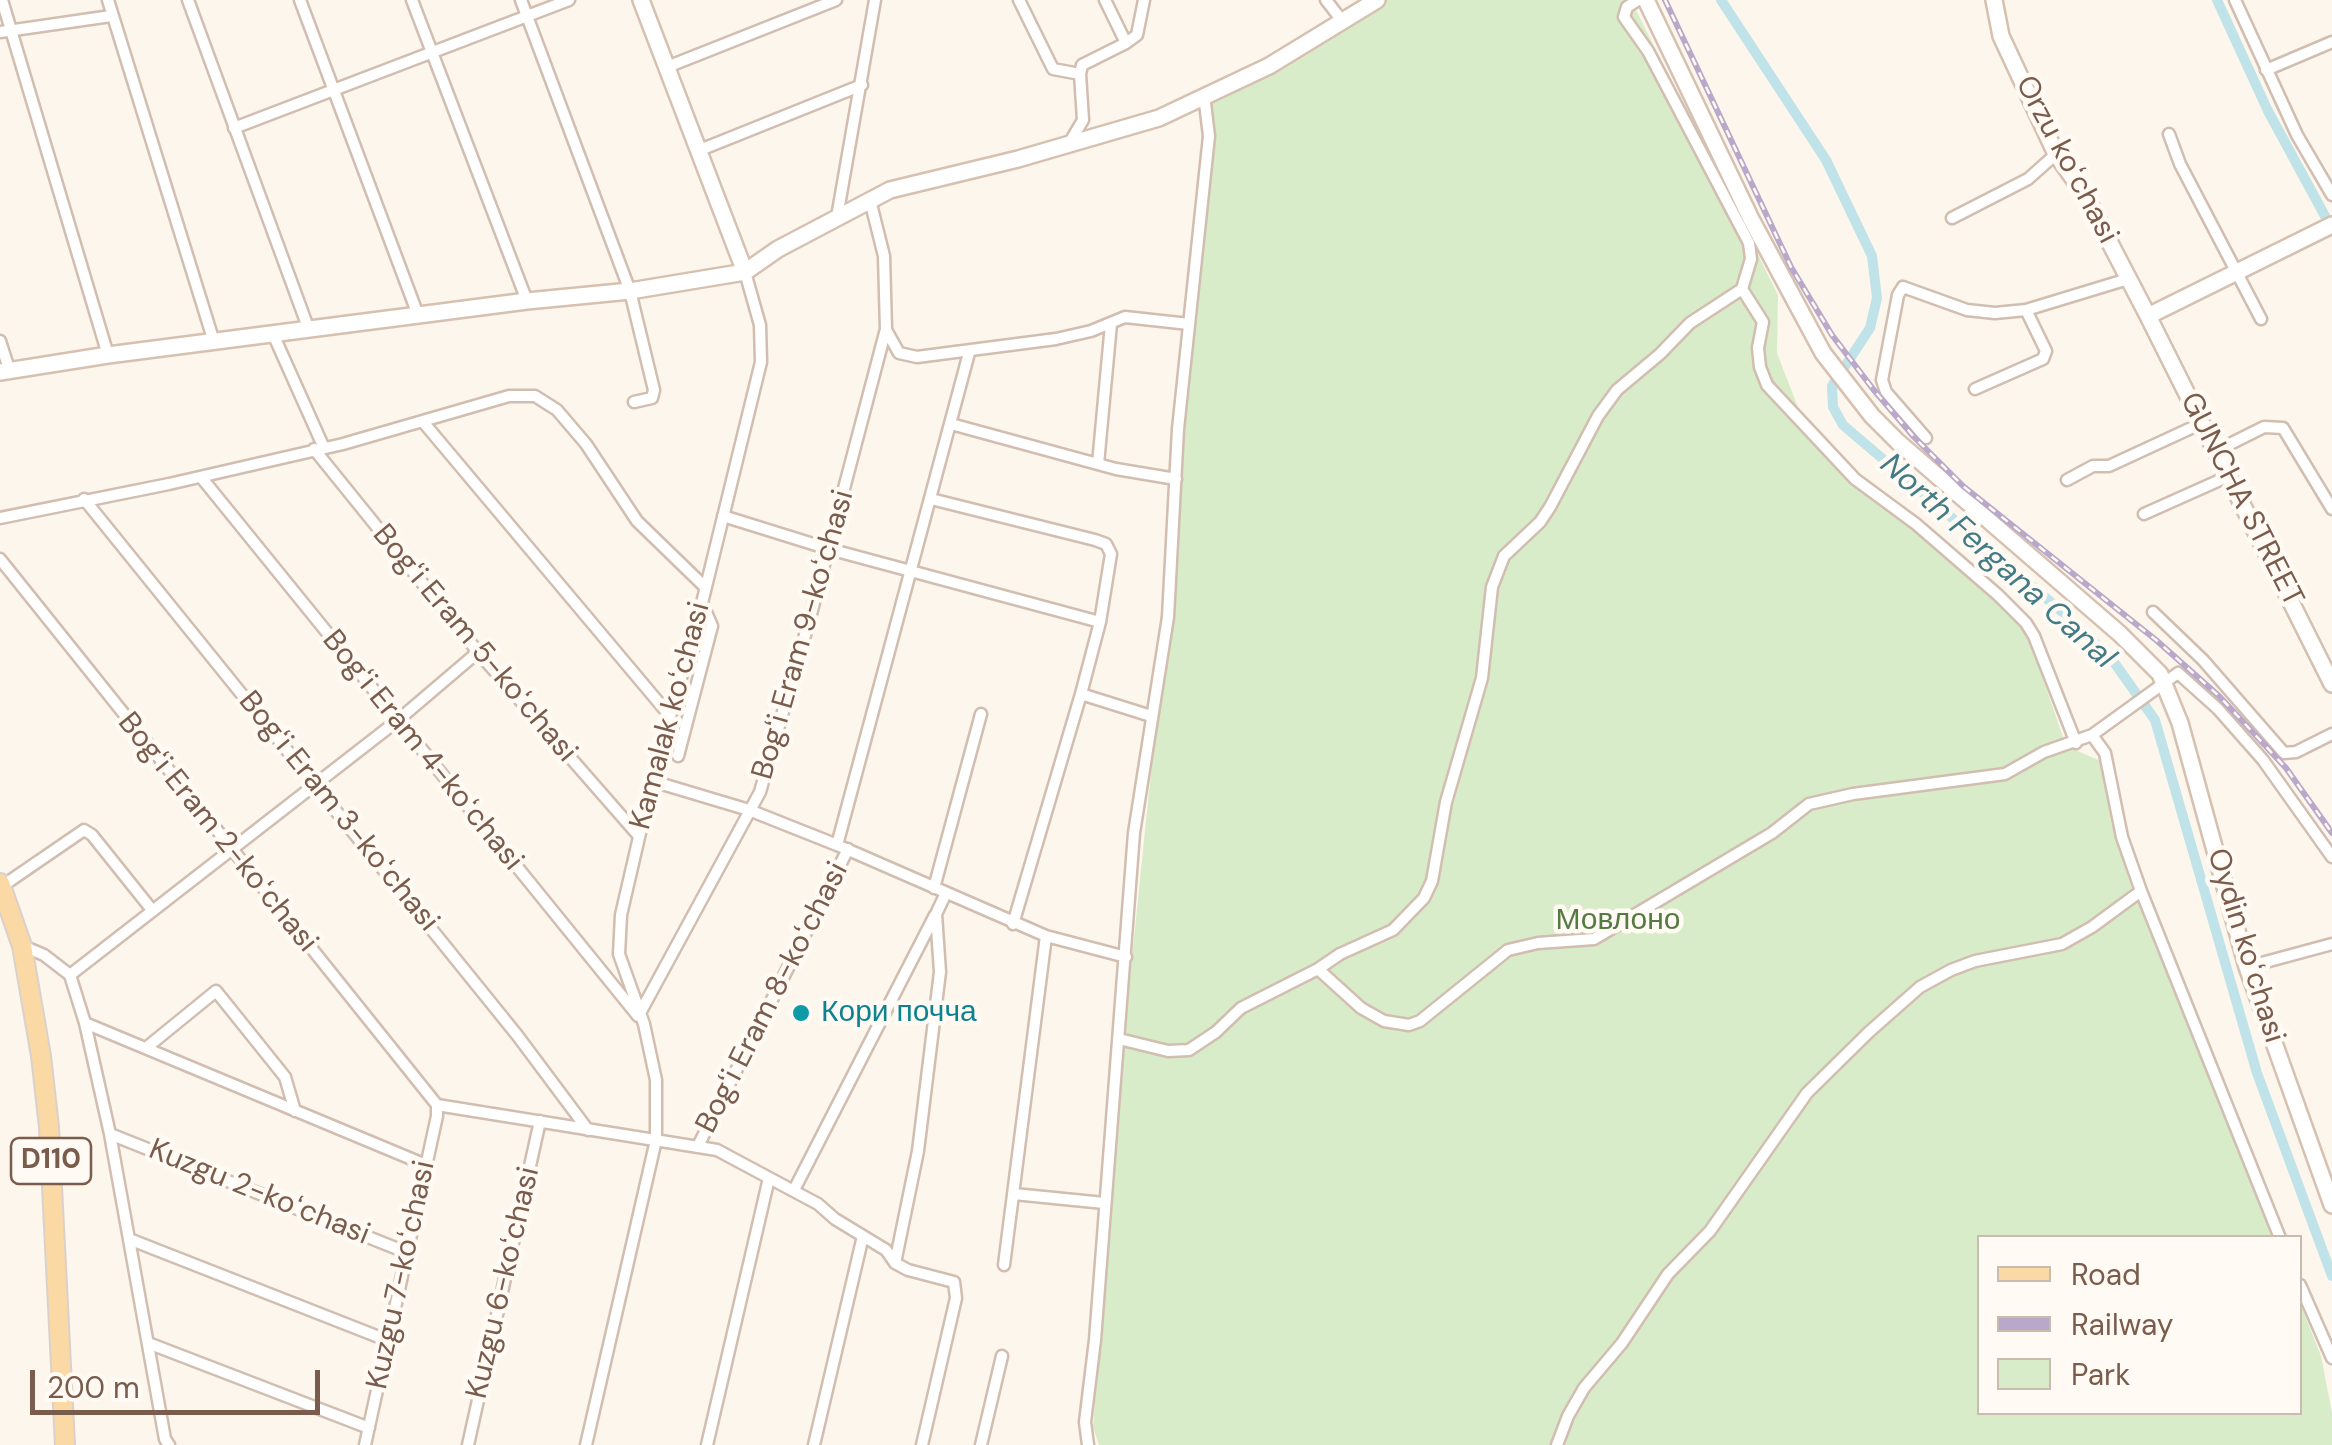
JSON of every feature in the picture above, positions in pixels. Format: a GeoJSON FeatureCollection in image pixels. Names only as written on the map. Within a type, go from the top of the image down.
{"type":"FeatureCollection","features":[{"type":"Feature","properties":{"kind":"main road","name":"D110"},"geometry":{"type":"LineString","coordinates":[[1,885],[22,946],[42,1056],[65,1445]]}},
{"type":"Feature","properties":{"kind":"street"},"geometry":{"type":"LineString","coordinates":[[2,0],[6,31],[108,355]]}},
{"type":"Feature","properties":{"kind":"street"},"geometry":{"type":"LineString","coordinates":[[108,0],[214,342]]}},
{"type":"Feature","properties":{"kind":"street"},"geometry":{"type":"LineString","coordinates":[[188,0],[309,330]]}},
{"type":"Feature","properties":{"kind":"street"},"geometry":{"type":"LineString","coordinates":[[300,0],[418,315]]}},
{"type":"Feature","properties":{"kind":"street"},"geometry":{"type":"LineString","coordinates":[[412,0],[527,301]]}},
{"type":"Feature","properties":{"kind":"street"},"geometry":{"type":"LineString","coordinates":[[521,0],[630,292],[654,390],[652,398],[634,402]]}},
{"type":"Feature","properties":{"kind":"street"},"geometry":{"type":"LineString","coordinates":[[234,128],[569,0]]}},
{"type":"Feature","properties":{"kind":"street","name":"Kamalak koʻchasi"},"geometry":{"type":"LineString","coordinates":[[586,1445],[656,1140],[656,1080],[642,1019],[618,954],[621,915],[638,835],[702,603],[762,362],[760,325],[745,272],[641,0]]}},
{"type":"Feature","properties":{"kind":"street"},"geometry":{"type":"LineString","coordinates":[[667,67],[836,0]]}},
{"type":"Feature","properties":{"kind":"street"},"geometry":{"type":"LineString","coordinates":[[837,217],[874,0]]}},
{"type":"Feature","properties":{"kind":"street"},"geometry":{"type":"LineString","coordinates":[[1018,0],[1053,69],[1080,74]]}},
{"type":"Feature","properties":{"kind":"street"},"geometry":{"type":"LineString","coordinates":[[1104,0],[1126,43]]}},
{"type":"Feature","properties":{"kind":"street"},"geometry":{"type":"LineString","coordinates":[[1066,146],[1081,127],[1080,74],[1087,62],[1137,35],[1144,0]]}},
{"type":"Feature","properties":{"kind":"street"},"geometry":{"type":"LineString","coordinates":[[1326,0],[1344,23]]}},
{"type":"Feature","properties":{"kind":"street"},"geometry":{"type":"LineString","coordinates":[[0,341],[5,372],[527,301],[630,292],[745,272],[778,249],[890,190],[1066,146],[1159,118],[1269,66],[1377,0]]}},
{"type":"Feature","properties":{"kind":"street"},"geometry":{"type":"LineString","coordinates":[[1119,1039],[1168,1051],[1189,1050],[1241,1008],[1392,930],[1424,898],[1432,881],[1446,802],[1482,678],[1492,587],[1504,556],[1540,522],[1616,390],[1690,323],[1742,289],[1751,259],[1749,243],[1648,51],[1624,17],[1627,7],[1638,0]]}},
{"type":"Feature","properties":{"kind":"street"},"geometry":{"type":"LineString","coordinates":[[1646,0],[1750,219],[1823,354],[1898,442],[2120,634],[2150,662],[2161,686]]}},
{"type":"Feature","properties":{"kind":"street","name":"Orzu koʻchasi"},"geometry":{"type":"LineString","coordinates":[[1994,0],[2001,36],[2056,154],[2085,195],[2148,316]]}},
{"type":"Feature","properties":{"kind":"street"},"geometry":{"type":"LineString","coordinates":[[2235,0],[2297,135],[2332,195]]}},
{"type":"Feature","properties":{"kind":"street"},"geometry":{"type":"LineString","coordinates":[[6,31],[112,16]]}},
{"type":"Feature","properties":{"kind":"street"},"geometry":{"type":"LineString","coordinates":[[2266,70],[2332,42]]}},
{"type":"Feature","properties":{"kind":"street"},"geometry":{"type":"LineString","coordinates":[[700,150],[862,85]]}},
{"type":"Feature","properties":{"kind":"street"},"geometry":{"type":"LineString","coordinates":[[1088,1445],[1085,1422],[1134,833],[1168,617],[1189,324],[1209,136],[1204,95]]}},
{"type":"Feature","properties":{"kind":"street"},"geometry":{"type":"LineString","coordinates":[[2170,134],[2180,164],[2261,320]]}},
{"type":"Feature","properties":{"kind":"street"},"geometry":{"type":"LineString","coordinates":[[1952,218],[2028,178],[2056,154]]}},
{"type":"Feature","properties":{"kind":"street","name":"Bogʻi Eram 9-koʻchasi"},"geometry":{"type":"LineString","coordinates":[[870,200],[884,256],[886,328],[760,792],[749,810],[1013,924],[1126,957]]}},
{"type":"Feature","properties":{"kind":"street"},"geometry":{"type":"LineString","coordinates":[[2148,316],[2325,230]]}},
{"type":"Feature","properties":{"kind":"street"},"geometry":{"type":"LineString","coordinates":[[1926,438],[1886,392],[1882,380],[1900,290],[1908,287],[1967,310],[1995,313],[2026,310],[2128,279]]}},
{"type":"Feature","properties":{"kind":"street"},"geometry":{"type":"LineString","coordinates":[[1742,289],[1763,322],[1758,348],[1767,386],[1855,479],[1916,524],[2026,623],[2076,743]]}},
{"type":"Feature","properties":{"kind":"street"},"geometry":{"type":"LineString","coordinates":[[1975,390],[2043,359],[2046,351],[2026,310]]}},
{"type":"Feature","properties":{"kind":"street","name":"GUNCHA STREET"},"geometry":{"type":"LineString","coordinates":[[2148,316],[2332,684]]}},
{"type":"Feature","properties":{"kind":"street"},"geometry":{"type":"LineString","coordinates":[[886,328],[894,347],[907,357],[1056,339],[1133,317],[1189,324]]}},
{"type":"Feature","properties":{"kind":"street"},"geometry":{"type":"LineString","coordinates":[[1098,464],[1111,324]]}},
{"type":"Feature","properties":{"kind":"street","name":"Bogʻi Eram 5-koʻchasi"},"geometry":{"type":"LineString","coordinates":[[273,334],[319,448],[478,652],[638,835]]}},
{"type":"Feature","properties":{"kind":"street","name":"Bogʻi Eram 8-koʻchasi"},"geometry":{"type":"LineString","coordinates":[[698,1146],[842,847],[969,352]]}},
{"type":"Feature","properties":{"kind":"street"},"geometry":{"type":"LineString","coordinates":[[0,518],[201,477],[424,422],[509,396],[535,396],[547,403],[586,444],[637,521],[705,587]]}},
{"type":"Feature","properties":{"kind":"street"},"geometry":{"type":"LineString","coordinates":[[424,422],[670,716]]}},
{"type":"Feature","properties":{"kind":"street"},"geometry":{"type":"LineString","coordinates":[[2067,480],[2093,466],[2110,466],[2202,423]]}},
{"type":"Feature","properties":{"kind":"street"},"geometry":{"type":"LineString","coordinates":[[951,424],[1098,464],[1176,478]]}},
{"type":"Feature","properties":{"kind":"street"},"geometry":{"type":"LineString","coordinates":[[2216,451],[2264,427],[2283,428],[2332,509]]}},
{"type":"Feature","properties":{"kind":"street"},"geometry":{"type":"LineString","coordinates":[[2144,514],[2229,476]]}},
{"type":"Feature","properties":{"kind":"street","name":"Bogʻi Eram 4-koʻchasi"},"geometry":{"type":"LineString","coordinates":[[201,477],[642,1019]]}},
{"type":"Feature","properties":{"kind":"street","name":"Bogʻi Eram 3-koʻchasi"},"geometry":{"type":"LineString","coordinates":[[84,499],[316,783],[567,1098],[588,1130]]}},
{"type":"Feature","properties":{"kind":"street"},"geometry":{"type":"LineString","coordinates":[[931,499],[1106,544],[1111,561],[1081,694],[1013,924]]}},
{"type":"Feature","properties":{"kind":"street"},"geometry":{"type":"LineString","coordinates":[[723,516],[829,549],[1100,622]]}},
{"type":"Feature","properties":{"kind":"street","name":"Bogʻi Eram 2-koʻchasi"},"geometry":{"type":"LineString","coordinates":[[0,559],[436,1104]]}},
{"type":"Feature","properties":{"kind":"street"},"geometry":{"type":"LineString","coordinates":[[678,756],[712,626],[702,603]]}},
{"type":"Feature","properties":{"kind":"street"},"geometry":{"type":"LineString","coordinates":[[2153,612],[2204,660],[2284,753],[2296,752],[2332,734]]}},
{"type":"Feature","properties":{"kind":"street"},"geometry":{"type":"LineString","coordinates":[[70,974],[397,721],[478,652]]}},
{"type":"Feature","properties":{"kind":"street"},"geometry":{"type":"LineString","coordinates":[[1318,969],[1360,1008],[1384,1022],[1408,1025],[1420,1021],[1508,950],[1538,943],[1594,939],[1772,833],[1809,804],[1853,794],[2005,774],[2044,752],[2092,735],[2178,673],[2218,709],[2263,760],[2332,857]]}},
{"type":"Feature","properties":{"kind":"street","name":"Oydin koʻchasi"},"geometry":{"type":"LineString","coordinates":[[2161,686],[2180,723],[2247,967],[2332,1205]]}},
{"type":"Feature","properties":{"kind":"street"},"geometry":{"type":"LineString","coordinates":[[1081,694],[1150,716]]}},
{"type":"Feature","properties":{"kind":"street"},"geometry":{"type":"LineString","coordinates":[[934,888],[980,714]]}},
{"type":"Feature","properties":{"kind":"street"},"geometry":{"type":"LineString","coordinates":[[2092,735],[2105,753],[2122,836],[2141,891],[2279,1235]]}},
{"type":"Feature","properties":{"kind":"street"},"geometry":{"type":"LineString","coordinates":[[642,1019],[749,810],[652,782]]}},
{"type":"Feature","properties":{"kind":"street"},"geometry":{"type":"LineString","coordinates":[[1,885],[84,830],[152,910]]}},
{"type":"Feature","properties":{"kind":"street"},"geometry":{"type":"LineString","coordinates":[[1557,1445],[1584,1388],[1622,1342],[1668,1274],[1710,1231],[1807,1093],[1869,1032],[1920,987],[1951,970],[1975,961],[2062,944],[2141,891]]}},
{"type":"Feature","properties":{"kind":"street"},"geometry":{"type":"LineString","coordinates":[[794,1190],[946,893]]}},
{"type":"Feature","properties":{"kind":"street"},"geometry":{"type":"LineString","coordinates":[[895,1263],[918,1150],[938,990],[936,914]]}},
{"type":"Feature","properties":{"kind":"street"},"geometry":{"type":"LineString","coordinates":[[1004,1265],[1046,936]]}},
{"type":"Feature","properties":{"kind":"street"},"geometry":{"type":"LineString","coordinates":[[2247,967],[2332,944]]}},
{"type":"Feature","properties":{"kind":"street"},"geometry":{"type":"LineString","coordinates":[[22,946],[70,974],[110,1134],[169,1445]]}},
{"type":"Feature","properties":{"kind":"street"},"geometry":{"type":"LineString","coordinates":[[146,1048],[216,991],[285,1077],[295,1111]]}},
{"type":"Feature","properties":{"kind":"street"},"geometry":{"type":"LineString","coordinates":[[84,1023],[426,1165]]}},
{"type":"Feature","properties":{"kind":"street"},"geometry":{"type":"LineString","coordinates":[[436,1104],[717,1150],[794,1190],[886,1250],[895,1263],[954,1282],[956,1298],[922,1445]]}},
{"type":"Feature","properties":{"kind":"street","name":"Kuzgu 7-koʻchasi"},"geometry":{"type":"LineString","coordinates":[[365,1445],[390,1340],[436,1104]]}},
{"type":"Feature","properties":{"kind":"street","name":"Kuzgu 6-koʻchasi"},"geometry":{"type":"LineString","coordinates":[[468,1445],[540,1121]]}},
{"type":"Feature","properties":{"kind":"street","name":"Kuzgu 2-koʻchasi"},"geometry":{"type":"LineString","coordinates":[[110,1134],[408,1253]]}},
{"type":"Feature","properties":{"kind":"street"},"geometry":{"type":"LineString","coordinates":[[707,1445],[769,1178]]}},
{"type":"Feature","properties":{"kind":"street"},"geometry":{"type":"LineString","coordinates":[[1014,1194],[1104,1203]]}},
{"type":"Feature","properties":{"kind":"street"},"geometry":{"type":"LineString","coordinates":[[814,1445],[863,1236]]}},
{"type":"Feature","properties":{"kind":"street"},"geometry":{"type":"LineString","coordinates":[[129,1239],[390,1340]]}},
{"type":"Feature","properties":{"kind":"street"},"geometry":{"type":"LineString","coordinates":[[2302,1290],[2332,1358]]}},
{"type":"Feature","properties":{"kind":"street"},"geometry":{"type":"LineString","coordinates":[[148,1343],[369,1428]]}},
{"type":"Feature","properties":{"kind":"street"},"geometry":{"type":"LineString","coordinates":[[981,1445],[1002,1356]]}},
{"type":"Feature","properties":{"kind":"green space","name":"Мовлоно"},"geometry":{"type":"Polygon","coordinates":[[[1368,0],[1631,0],[1778,295],[1777,353],[1804,423],[1838,470],[2017,603],[2066,746],[2103,762],[2111,822],[2131,886],[2272,1235],[1977,1235],[1977,1415],[2302,1415],[2302,1308],[2321,1356],[2332,1413],[2332,1445],[1099,1445],[1093,1427],[1123,1045],[1174,548],[1175,454],[1210,98],[1368,0]]]}},
{"type":"Feature","properties":{"kind":"waterway","name":"North Fergana Canal"},"geometry":{"type":"LineString","coordinates":[[1721,0],[1826,160],[1872,256],[1877,298],[1870,328],[1832,386],[1833,407],[1843,425],[2111,658],[2155,720],[2257,1073],[2332,1276]]}},
{"type":"Feature","properties":{"kind":"waterway"},"geometry":{"type":"LineString","coordinates":[[2217,0],[2268,111],[2332,229]]}},
{"type":"Feature","properties":{"kind":"railway"},"geometry":{"type":"LineString","coordinates":[[1665,0],[1791,267],[1832,335],[1873,389],[1963,486],[2156,640],[2219,696],[2286,768],[2332,833]]}},
{"type":"Feature","properties":{"kind":"place","name":"Кори почча"},"geometry":{"type":"Point","coordinates":[801,1013]}}]}
